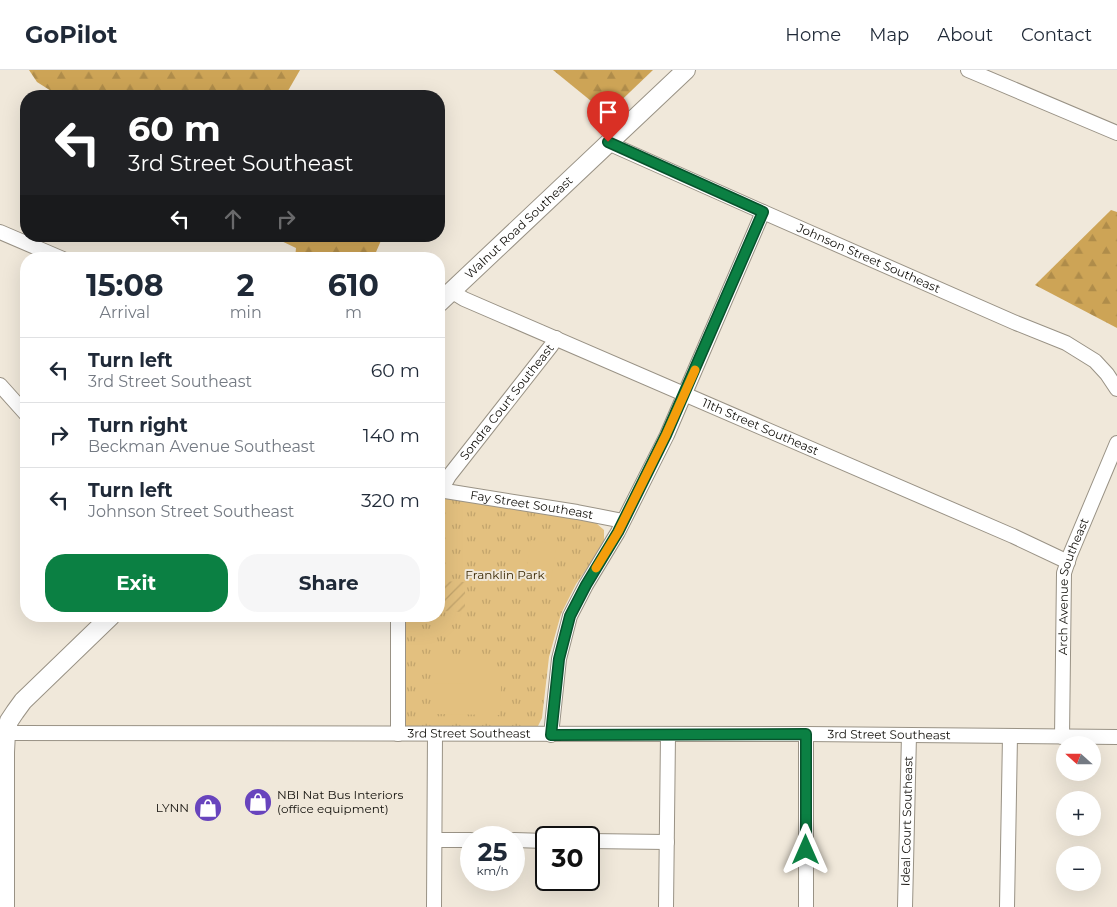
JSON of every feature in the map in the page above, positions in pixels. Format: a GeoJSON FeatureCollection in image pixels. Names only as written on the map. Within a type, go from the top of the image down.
{"type":"FeatureCollection","features":[{"type":"Feature","properties":{"kind":"main road","name":"Walnut Road Southeast"},"geometry":{"type":"LineString","coordinates":[[445,297],[686,70]]}},
{"type":"Feature","properties":{"kind":"main road"},"geometry":{"type":"LineString","coordinates":[[5,907],[3,733],[23,701],[105,622]]}},
{"type":"Feature","properties":{"kind":"street"},"geometry":{"type":"LineString","coordinates":[[968,70],[1117,133]]}},
{"type":"Feature","properties":{"kind":"street","name":"Johnson Street Southeast"},"geometry":{"type":"LineString","coordinates":[[608,142],[1066,344],[1095,361],[1117,389]]}},
{"type":"Feature","properties":{"kind":"street"},"geometry":{"type":"LineString","coordinates":[[551,735],[558,668],[570,616],[581,593],[605,555],[666,435],[763,212]]}},
{"type":"Feature","properties":{"kind":"street"},"geometry":{"type":"LineString","coordinates":[[0,232],[20,241]]}},
{"type":"Feature","properties":{"kind":"street"},"geometry":{"type":"LineString","coordinates":[[23,242],[47,252]]}},
{"type":"Feature","properties":{"kind":"street","name":"11th Street Southeast"},"geometry":{"type":"LineString","coordinates":[[445,297],[464,299],[556,338],[1013,536],[1068,562]]}},
{"type":"Feature","properties":{"kind":"street","name":"Sondra Court Southeast"},"geometry":{"type":"LineString","coordinates":[[445,482],[556,338]]}},
{"type":"Feature","properties":{"kind":"street"},"geometry":{"type":"LineString","coordinates":[[0,385],[20,407]]}},
{"type":"Feature","properties":{"kind":"street","name":"Arch Avenue Southeast"},"geometry":{"type":"LineString","coordinates":[[1062,736],[1064,573],[1117,443]]}},
{"type":"Feature","properties":{"kind":"street","name":"Fay Street Southeast"},"geometry":{"type":"LineString","coordinates":[[445,491],[623,521]]}},
{"type":"Feature","properties":{"kind":"street"},"geometry":{"type":"LineString","coordinates":[[398,622],[398,734]]}},
{"type":"Feature","properties":{"kind":"street","name":"3rd Street Southeast"},"geometry":{"type":"LineString","coordinates":[[3,733],[806,734],[1056,737]]}},
{"type":"Feature","properties":{"kind":"street"},"geometry":{"type":"LineString","coordinates":[[434,907],[435,734]]}},
{"type":"Feature","properties":{"kind":"street"},"geometry":{"type":"LineString","coordinates":[[806,734],[806,907]]}},
{"type":"Feature","properties":{"kind":"street"},"geometry":{"type":"LineString","coordinates":[[666,907],[668,735]]}},
{"type":"Feature","properties":{"kind":"street","name":"Ideal Court Southeast"},"geometry":{"type":"LineString","coordinates":[[905,907],[909,735]]}},
{"type":"Feature","properties":{"kind":"street"},"geometry":{"type":"LineString","coordinates":[[1007,907],[1010,736]]}},
{"type":"Feature","properties":{"kind":"street","name":"3rd Street Southeast"},"geometry":{"type":"LineString","coordinates":[[1101,737],[1117,737]]}},
{"type":"Feature","properties":{"kind":"street"},"geometry":{"type":"LineString","coordinates":[[434,840],[460,840]]}},
{"type":"Feature","properties":{"kind":"street"},"geometry":{"type":"LineString","coordinates":[[600,841],[667,842]]}},
{"type":"Feature","properties":{"kind":"green space"},"geometry":{"type":"Polygon","coordinates":[[[29,70],[300,70],[288,90],[50,90],[37,82],[29,70]]]}},
{"type":"Feature","properties":{"kind":"green space"},"geometry":{"type":"Polygon","coordinates":[[[553,70],[653,70],[607,114],[553,70]]]}},
{"type":"Feature","properties":{"kind":"green space"},"geometry":{"type":"Polygon","coordinates":[[[1111,210],[1117,212],[1117,328],[1035,285],[1111,210]]]}},
{"type":"Feature","properties":{"kind":"green space"},"geometry":{"type":"Polygon","coordinates":[[[284,242],[380,242],[376,252],[296,252],[296,248],[284,242]]]}},
{"type":"Feature","properties":{"kind":"green space","name":"Franklin Park"},"geometry":{"type":"Polygon","coordinates":[[[445,496],[596,523],[604,530],[604,544],[576,584],[561,614],[549,657],[542,718],[538,726],[402,727],[401,622],[445,622],[445,496]]]}},
{"type":"Feature","properties":{"kind":"green space"},"geometry":{"type":"Polygon","coordinates":[[[531,540],[557,544],[550,587],[524,582],[531,540]]]}},
{"type":"Feature","properties":{"kind":"green space"},"geometry":{"type":"Polygon","coordinates":[[[445,581],[465,582],[465,612],[445,611],[445,581]]]}},
{"type":"Feature","properties":{"kind":"green space"},"geometry":{"type":"Polygon","coordinates":[[[433,655],[497,655],[497,684],[433,683],[433,655]]]}},
{"type":"Feature","properties":{"kind":"green space"},"geometry":{"type":"Polygon","coordinates":[[[436,686],[501,686],[500,715],[436,714],[436,686]]]}},
{"type":"Feature","properties":{"kind":"slow traffic"},"geometry":{"type":"LineString","coordinates":[[596,568],[618,532],[666,435],[695,370]]}},
{"type":"Feature","properties":{"kind":"place","name":"NBI Nat Bus Interiors (office equipment)"},"geometry":{"type":"Point","coordinates":[258,802]}},
{"type":"Feature","properties":{"kind":"place","name":"LYNN"},"geometry":{"type":"Point","coordinates":[208,808]}},
{"type":"Feature","properties":{"kind":"route"},"geometry":{"type":"LineString","coordinates":[[608,142],[763,212],[666,435],[618,532],[577,600],[570,616],[564,633],[559,659],[551,735],[806,734],[806,850]]}}]}
